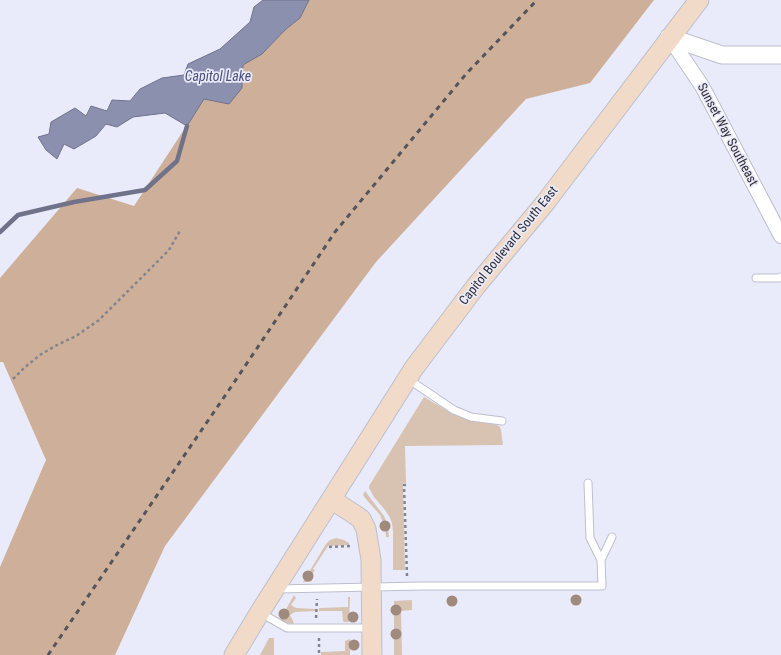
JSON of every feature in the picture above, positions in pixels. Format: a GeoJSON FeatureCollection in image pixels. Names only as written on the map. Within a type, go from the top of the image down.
{"type":"FeatureCollection","features":[{"type":"Feature","properties":{"kind":"main road","name":"Capitol Boulevard South East"},"geometry":{"type":"LineString","coordinates":[[274,589],[332,500],[414,368],[476,286],[545,203],[698,0]]}},
{"type":"Feature","properties":{"kind":"main road"},"geometry":{"type":"LineString","coordinates":[[332,500],[360,519],[366,529],[371,560],[372,655]]}},
{"type":"Feature","properties":{"kind":"main road"},"geometry":{"type":"LineString","coordinates":[[234,655],[274,589]]}},
{"type":"Feature","properties":{"kind":"street"},"geometry":{"type":"LineString","coordinates":[[669,37],[722,55],[781,55]]}},
{"type":"Feature","properties":{"kind":"street","name":"Sunset Way Southeast"},"geometry":{"type":"LineString","coordinates":[[669,37],[702,86],[781,236]]}},
{"type":"Feature","properties":{"kind":"lane"},"geometry":{"type":"LineString","coordinates":[[756,278],[781,277]]}},
{"type":"Feature","properties":{"kind":"lane"},"geometry":{"type":"LineString","coordinates":[[408,379],[454,410],[471,416],[502,421]]}},
{"type":"Feature","properties":{"kind":"lane"},"geometry":{"type":"LineString","coordinates":[[274,589],[422,586],[602,586],[601,560],[590,538],[588,483]]}},
{"type":"Feature","properties":{"kind":"lane"},"geometry":{"type":"LineString","coordinates":[[601,560],[612,537]]}},
{"type":"Feature","properties":{"kind":"lane"},"geometry":{"type":"LineString","coordinates":[[260,612],[287,628],[372,628]]}},
{"type":"Feature","properties":{"kind":"path"},"geometry":{"type":"LineString","coordinates":[[13,379],[40,355],[76,336],[99,320],[170,250],[181,229]]}},
{"type":"Feature","properties":{"kind":"path"},"geometry":{"type":"LineString","coordinates":[[406,485],[404,485],[407,577]]}},
{"type":"Feature","properties":{"kind":"path"},"geometry":{"type":"LineString","coordinates":[[329,547],[353,546]]}},
{"type":"Feature","properties":{"kind":"path"},"geometry":{"type":"LineString","coordinates":[[316,623],[317,596]]}},
{"type":"Feature","properties":{"kind":"path"},"geometry":{"type":"LineString","coordinates":[[319,634],[319,655]]}},
{"type":"Feature","properties":{"kind":"shaded area"},"geometry":{"type":"Polygon","coordinates":[[[309,0],[654,0],[590,83],[526,99],[376,262],[165,546],[115,655],[0,655],[0,567],[46,460],[3,362],[0,362],[0,278],[77,188],[134,206],[204,99],[242,88],[243,65],[262,54],[285,30],[300,18],[309,0]]]}},
{"type":"Feature","properties":{"kind":"shaded area"},"geometry":{"type":"Polygon","coordinates":[[[424,397],[448,411],[468,419],[497,425],[501,430],[503,445],[405,446],[406,483],[403,483],[405,570],[393,570],[392,523],[385,510],[374,497],[369,486],[424,397]]]}},
{"type":"Feature","properties":{"kind":"shaded area"},"geometry":{"type":"Polygon","coordinates":[[[365,491],[384,516],[388,525],[389,537],[386,537],[385,528],[380,515],[363,495],[365,491]]]}},
{"type":"Feature","properties":{"kind":"shaded area"},"geometry":{"type":"Polygon","coordinates":[[[336,538],[344,540],[349,543],[349,545],[328,546],[313,569],[315,570],[312,581],[303,582],[326,544],[330,540],[336,538]]]}},
{"type":"Feature","properties":{"kind":"shaded area"},"geometry":{"type":"Polygon","coordinates":[[[294,595],[296,598],[291,605],[296,608],[315,609],[315,611],[295,612],[290,615],[294,623],[292,624],[280,620],[294,595]]]}},
{"type":"Feature","properties":{"kind":"shaded area"},"geometry":{"type":"Polygon","coordinates":[[[348,597],[350,597],[349,622],[343,621],[342,611],[319,611],[319,608],[348,607],[348,597]]]}},
{"type":"Feature","properties":{"kind":"shaded area"},"geometry":{"type":"Polygon","coordinates":[[[412,600],[412,610],[401,611],[402,655],[394,655],[394,601],[412,600]]]}},
{"type":"Feature","properties":{"kind":"shaded area"},"geometry":{"type":"Polygon","coordinates":[[[269,638],[274,638],[274,655],[260,655],[269,638]]]}},
{"type":"Feature","properties":{"kind":"shaded area"},"geometry":{"type":"Polygon","coordinates":[[[350,639],[350,655],[321,655],[321,652],[345,651],[345,641],[350,639]]]}},
{"type":"Feature","properties":{"kind":"water","name":"Capitol Lake"},"geometry":{"type":"Polygon","coordinates":[[[263,0],[309,0],[300,18],[285,30],[262,54],[243,65],[242,88],[229,104],[204,99],[187,126],[165,113],[133,117],[117,127],[106,124],[96,136],[74,149],[64,144],[57,159],[46,150],[38,137],[49,134],[51,122],[75,108],[86,116],[91,106],[107,111],[112,100],[130,101],[140,89],[162,78],[184,75],[188,64],[220,49],[250,22],[254,7],[263,0]]]}},
{"type":"Feature","properties":{"kind":"waterway"},"geometry":{"type":"LineString","coordinates":[[0,232],[18,215],[74,202],[145,190],[177,161],[187,126]]}},
{"type":"Feature","properties":{"kind":"railway"},"geometry":{"type":"LineString","coordinates":[[48,655],[335,232],[466,74],[537,0]]}}]}
